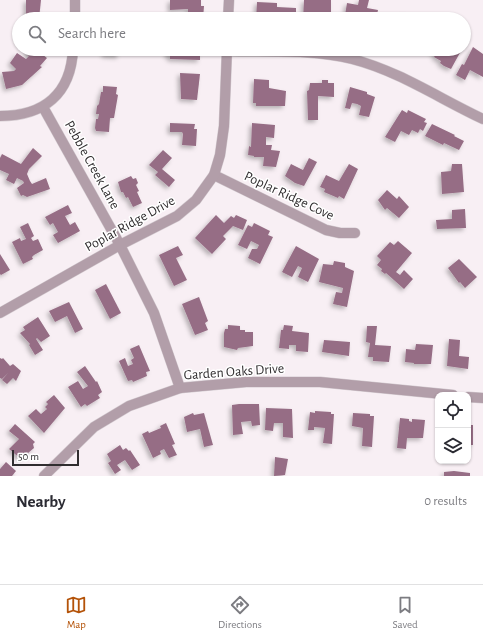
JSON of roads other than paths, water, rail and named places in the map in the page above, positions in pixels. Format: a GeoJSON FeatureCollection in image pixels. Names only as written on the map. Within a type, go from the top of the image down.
{"type":"FeatureCollection","features":[{"type":"Feature","properties":{"kind":"street"},"geometry":{"type":"LineString","coordinates":[[75,0],[75,12]]}},
{"type":"Feature","properties":{"kind":"street"},"geometry":{"type":"LineString","coordinates":[[228,12],[229,0]]}},
{"type":"Feature","properties":{"kind":"street"},"geometry":{"type":"LineString","coordinates":[[0,116],[26,114],[43,107],[54,98],[67,79],[71,68],[72,56]]}},
{"type":"Feature","properties":{"kind":"street","name":"Poplar Ridge Drive"},"geometry":{"type":"LineString","coordinates":[[0,313],[186,209],[196,200],[214,175],[223,139],[227,56]]}},
{"type":"Feature","properties":{"kind":"street"},"geometry":{"type":"LineString","coordinates":[[330,56],[352,59],[389,71],[483,119]]}},
{"type":"Feature","properties":{"kind":"street","name":"Pebble Creek Lane"},"geometry":{"type":"LineString","coordinates":[[43,107],[120,245],[154,313],[180,388]]}},
{"type":"Feature","properties":{"kind":"street","name":"Poplar Ridge Cove"},"geometry":{"type":"LineString","coordinates":[[214,175],[326,230],[340,233],[355,233]]}},
{"type":"Feature","properties":{"kind":"street","name":"Garden Oaks Drive"},"geometry":{"type":"LineString","coordinates":[[44,476],[94,427],[129,406],[180,388],[246,382],[320,382],[435,393]]}},
{"type":"Feature","properties":{"kind":"street"},"geometry":{"type":"LineString","coordinates":[[471,396],[483,398]]}}]}
